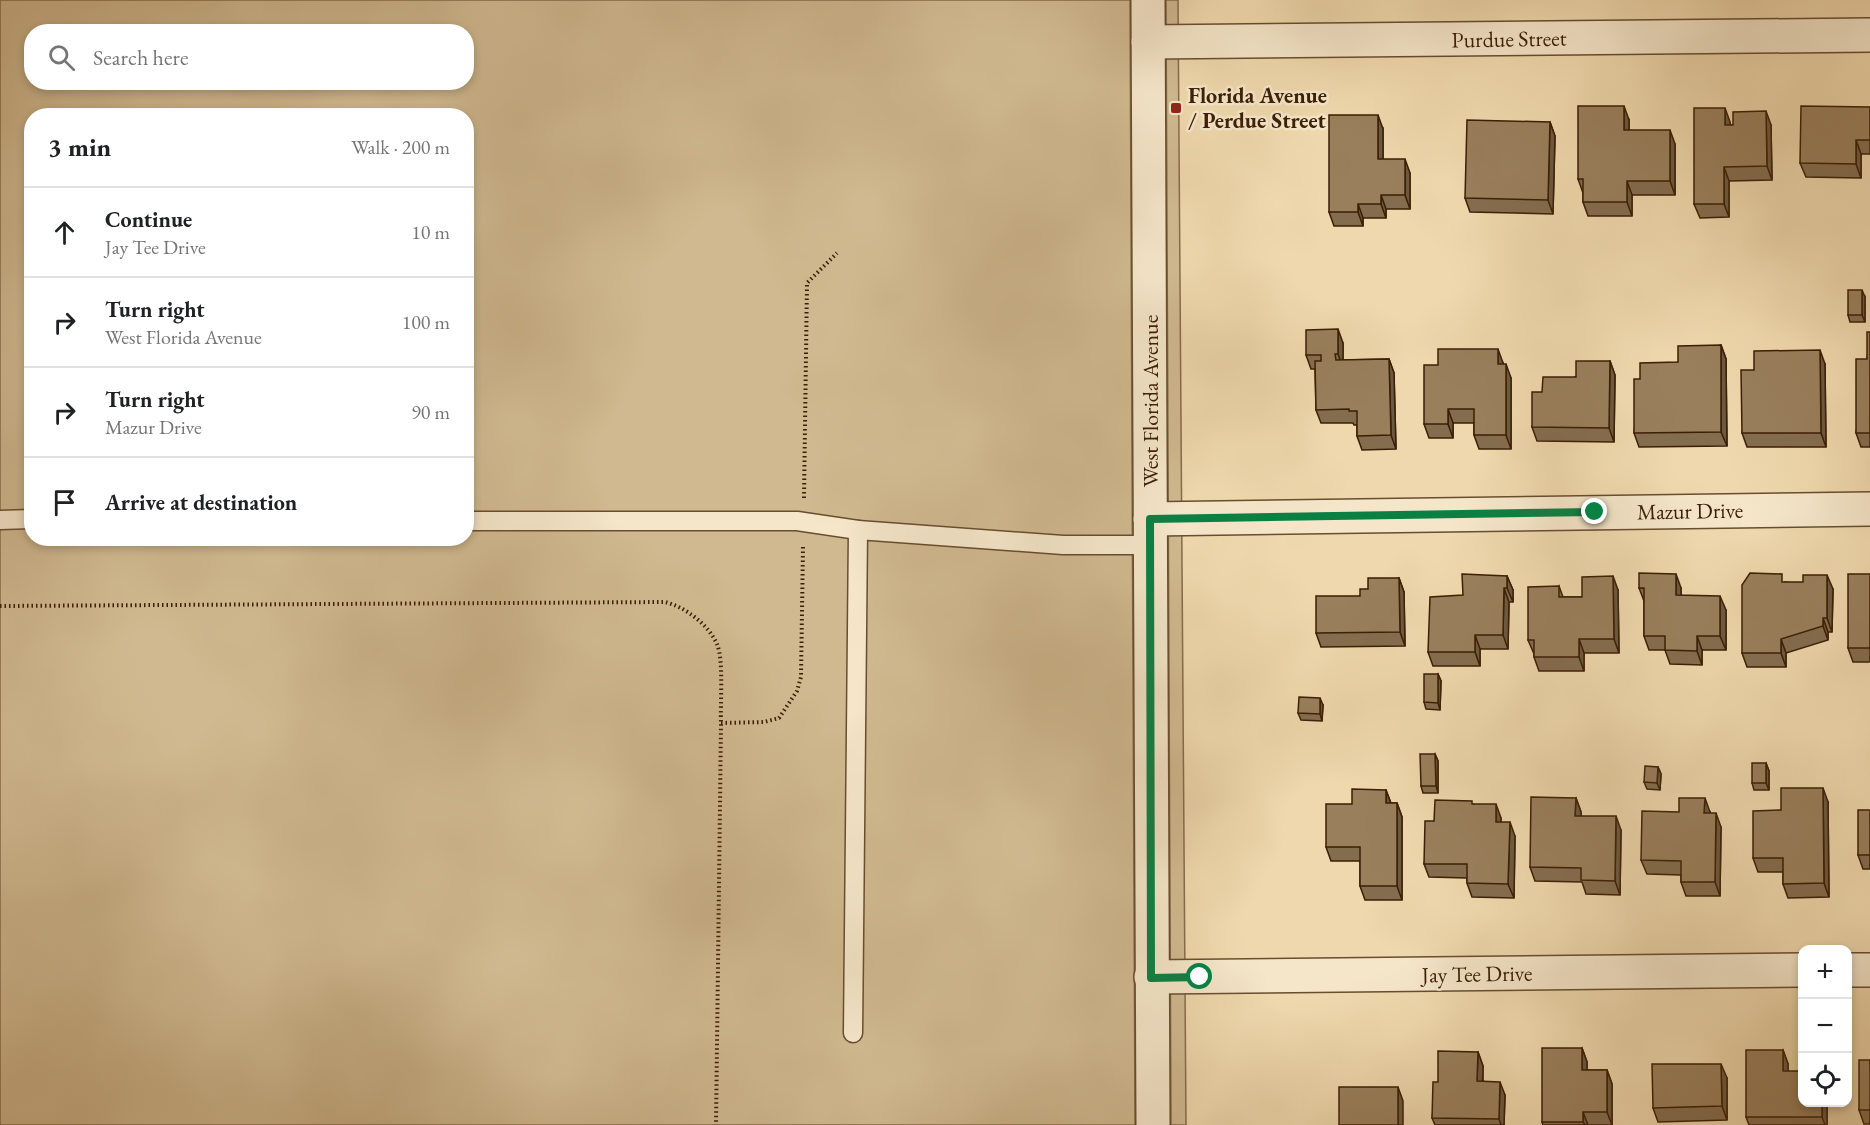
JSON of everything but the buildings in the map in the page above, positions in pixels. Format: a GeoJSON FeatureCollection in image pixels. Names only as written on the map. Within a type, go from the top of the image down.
{"type":"FeatureCollection","features":[{"type":"Feature","properties":{"kind":"street","name":"West Florida Avenue"},"geometry":{"type":"LineString","coordinates":[[1148,0],[1153,1125]]}},
{"type":"Feature","properties":{"kind":"street","name":"Purdue Street"},"geometry":{"type":"LineString","coordinates":[[1148,42],[1870,35]]}},
{"type":"Feature","properties":{"kind":"street","name":"Mazur Drive"},"geometry":{"type":"LineString","coordinates":[[1150,532],[1870,509]]}},
{"type":"Feature","properties":{"kind":"street","name":"Jay Tee Drive"},"geometry":{"type":"LineString","coordinates":[[1151,978],[1798,970]]}},
{"type":"Feature","properties":{"kind":"street"},"geometry":{"type":"LineString","coordinates":[[1852,970],[1870,970]]}},
{"type":"Feature","properties":{"kind":"lane"},"geometry":{"type":"LineString","coordinates":[[0,520],[24,519]]}},
{"type":"Feature","properties":{"kind":"lane"},"geometry":{"type":"LineString","coordinates":[[474,521],[797,521],[858,530],[1063,545],[1150,532]]}},
{"type":"Feature","properties":{"kind":"lane"},"geometry":{"type":"LineString","coordinates":[[853,1033],[858,530]]}},
{"type":"Feature","properties":{"kind":"path"},"geometry":{"type":"LineString","coordinates":[[0,606],[665,602],[680,606],[710,634],[718,646],[720,664],[716,1125]]}},
{"type":"Feature","properties":{"kind":"shaded area"},"geometry":{"type":"Polygon","coordinates":[[[0,0],[1130,0],[1135,1125],[0,1125],[0,0]]]}},
{"type":"Feature","properties":{"kind":"shaded area"},"geometry":{"type":"Polygon","coordinates":[[[1166,0],[1178,0],[1186,1125],[1171,1125],[1166,0]]]}},
{"type":"Feature","properties":{"kind":"place","name":"Florida Avenue / Perdue Street"},"geometry":{"type":"Point","coordinates":[1176,108]}},
{"type":"Feature","properties":{"kind":"route"},"geometry":{"type":"LineString","coordinates":[[1200,977],[1151,978],[1150,519],[1595,512]]}}]}
